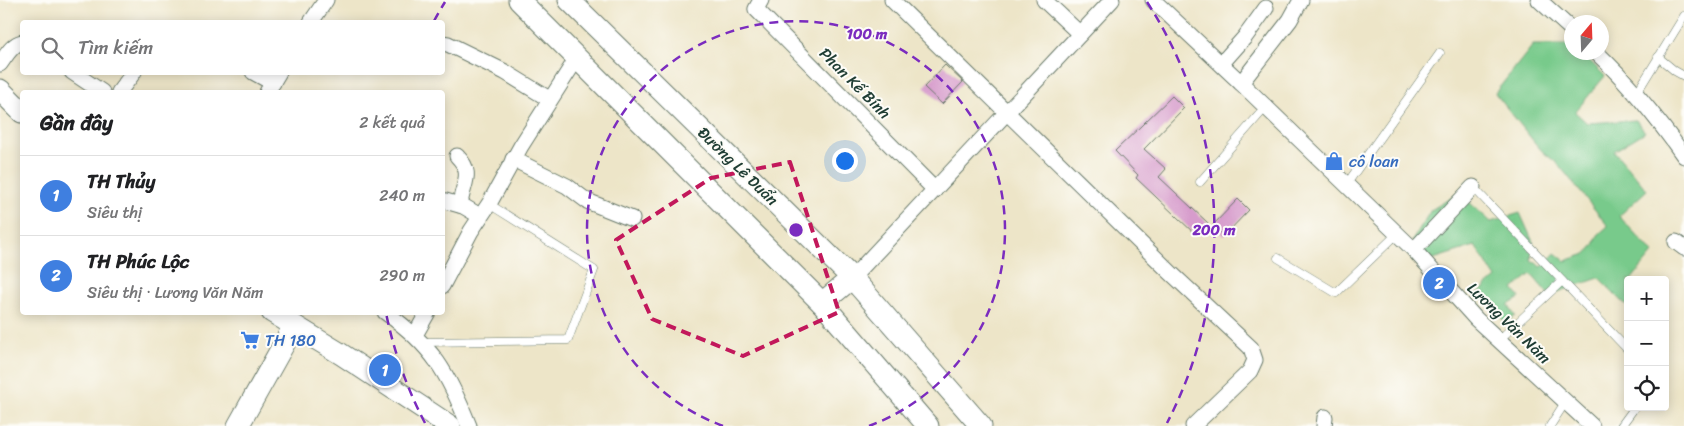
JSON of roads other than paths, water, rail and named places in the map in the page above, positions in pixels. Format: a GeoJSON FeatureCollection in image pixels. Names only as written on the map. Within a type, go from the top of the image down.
{"type":"FeatureCollection","features":[{"type":"Feature","properties":{"kind":"main road"},"geometry":{"type":"LineString","coordinates":[[519,0],[822,303],[928,426]]}},
{"type":"Feature","properties":{"kind":"main road","name":"Đường Lê Duẩn"},"geometry":{"type":"LineString","coordinates":[[570,0],[852,278],[981,426]]}},
{"type":"Feature","properties":{"kind":"main road"},"geometry":{"type":"LineString","coordinates":[[0,90],[20,110]]}},
{"type":"Feature","properties":{"kind":"main road"},"geometry":{"type":"LineString","coordinates":[[822,303],[852,278]]}},
{"type":"Feature","properties":{"kind":"main road"},"geometry":{"type":"LineString","coordinates":[[283,315],[298,319],[341,354],[450,426]]}},
{"type":"Feature","properties":{"kind":"main road"},"geometry":{"type":"LineString","coordinates":[[238,426],[298,319]]}},
{"type":"Feature","properties":{"kind":"street"},"geometry":{"type":"LineString","coordinates":[[312,20],[326,0]]}},
{"type":"Feature","properties":{"kind":"street","name":"Phan Kế Bính"},"geometry":{"type":"LineString","coordinates":[[762,0],[756,9],[935,190]]}},
{"type":"Feature","properties":{"kind":"street"},"geometry":{"type":"LineString","coordinates":[[892,0],[1171,273],[1251,348],[1255,360],[1250,371],[1196,425]]}},
{"type":"Feature","properties":{"kind":"street"},"geometry":{"type":"LineString","coordinates":[[1044,0],[1080,34]]}},
{"type":"Feature","properties":{"kind":"street"},"geometry":{"type":"LineString","coordinates":[[852,278],[1112,0]]}},
{"type":"Feature","properties":{"kind":"street","name":"Lương Văn Năm"},"geometry":{"type":"LineString","coordinates":[[1153,0],[1398,234],[1476,318],[1592,426]]}},
{"type":"Feature","properties":{"kind":"street"},"geometry":{"type":"LineString","coordinates":[[1241,83],[1290,20],[1301,0]]}},
{"type":"Feature","properties":{"kind":"street"},"geometry":{"type":"LineString","coordinates":[[1539,0],[1564,23]]}},
{"type":"Feature","properties":{"kind":"street"},"geometry":{"type":"LineString","coordinates":[[1222,64],[1245,38],[1266,8]]}},
{"type":"Feature","properties":{"kind":"street"},"geometry":{"type":"LineString","coordinates":[[0,64],[13,46],[20,42]]}},
{"type":"Feature","properties":{"kind":"street"},"geometry":{"type":"LineString","coordinates":[[445,44],[505,72],[549,99]]}},
{"type":"Feature","properties":{"kind":"street"},"geometry":{"type":"LineString","coordinates":[[445,280],[471,230],[489,204],[513,159],[549,99],[577,58]]}},
{"type":"Feature","properties":{"kind":"street"},"geometry":{"type":"LineString","coordinates":[[1604,60],[1658,120],[1684,156]]}},
{"type":"Feature","properties":{"kind":"street"},"geometry":{"type":"LineString","coordinates":[[76,75],[99,90]]}},
{"type":"Feature","properties":{"kind":"street"},"geometry":{"type":"LineString","coordinates":[[120,90],[132,75]]}},
{"type":"Feature","properties":{"kind":"street"},"geometry":{"type":"LineString","coordinates":[[258,75],[273,83]]}},
{"type":"Feature","properties":{"kind":"street"},"geometry":{"type":"LineString","coordinates":[[457,156],[467,170],[460,205]]}},
{"type":"Feature","properties":{"kind":"street"},"geometry":{"type":"LineString","coordinates":[[513,159],[567,186],[587,201],[632,219]]}},
{"type":"Feature","properties":{"kind":"street"},"geometry":{"type":"LineString","coordinates":[[1414,250],[1473,187]]}},
{"type":"Feature","properties":{"kind":"street"},"geometry":{"type":"LineString","coordinates":[[445,201],[460,205],[480,216]]}},
{"type":"Feature","properties":{"kind":"street"},"geometry":{"type":"LineString","coordinates":[[389,315],[418,338],[444,370],[469,426]]}},
{"type":"Feature","properties":{"kind":"street"},"geometry":{"type":"LineString","coordinates":[[418,338],[427,315]]}},
{"type":"Feature","properties":{"kind":"lane"},"geometry":{"type":"LineString","coordinates":[[1636,94],[1684,16]]}},
{"type":"Feature","properties":{"kind":"lane"},"geometry":{"type":"LineString","coordinates":[[1346,185],[1440,53]]}},
{"type":"Feature","properties":{"kind":"lane"},"geometry":{"type":"LineString","coordinates":[[1658,57],[1684,76]]}},
{"type":"Feature","properties":{"kind":"lane"},"geometry":{"type":"LineString","coordinates":[[1200,182],[1265,108]]}},
{"type":"Feature","properties":{"kind":"lane"},"geometry":{"type":"LineString","coordinates":[[1473,187],[1624,346]]}},
{"type":"Feature","properties":{"kind":"lane"},"geometry":{"type":"LineString","coordinates":[[418,338],[568,340],[594,270],[489,204]]}},
{"type":"Feature","properties":{"kind":"lane"},"geometry":{"type":"LineString","coordinates":[[1278,258],[1336,293],[1398,234]]}},
{"type":"Feature","properties":{"kind":"lane"},"geometry":{"type":"LineString","coordinates":[[1499,340],[1562,281]]}},
{"type":"Feature","properties":{"kind":"lane"},"geometry":{"type":"LineString","coordinates":[[1550,426],[1566,401]]}},
{"type":"Feature","properties":{"kind":"lane"},"geometry":{"type":"LineString","coordinates":[[1621,426],[1632,411]]}},
{"type":"Feature","properties":{"kind":"place","name":"cô loan"},"geometry":{"type":"Point","coordinates":[1334,161]}},
{"type":"Feature","properties":{"kind":"place","name":"TH Phúc Lộc"},"geometry":{"type":"Point","coordinates":[1439,283]}},
{"type":"Feature","properties":{"kind":"place","name":"TH 180"},"geometry":{"type":"Point","coordinates":[250,340]}},
{"type":"Feature","properties":{"kind":"place","name":"TH Thủy"},"geometry":{"type":"Point","coordinates":[385,370]}}]}
